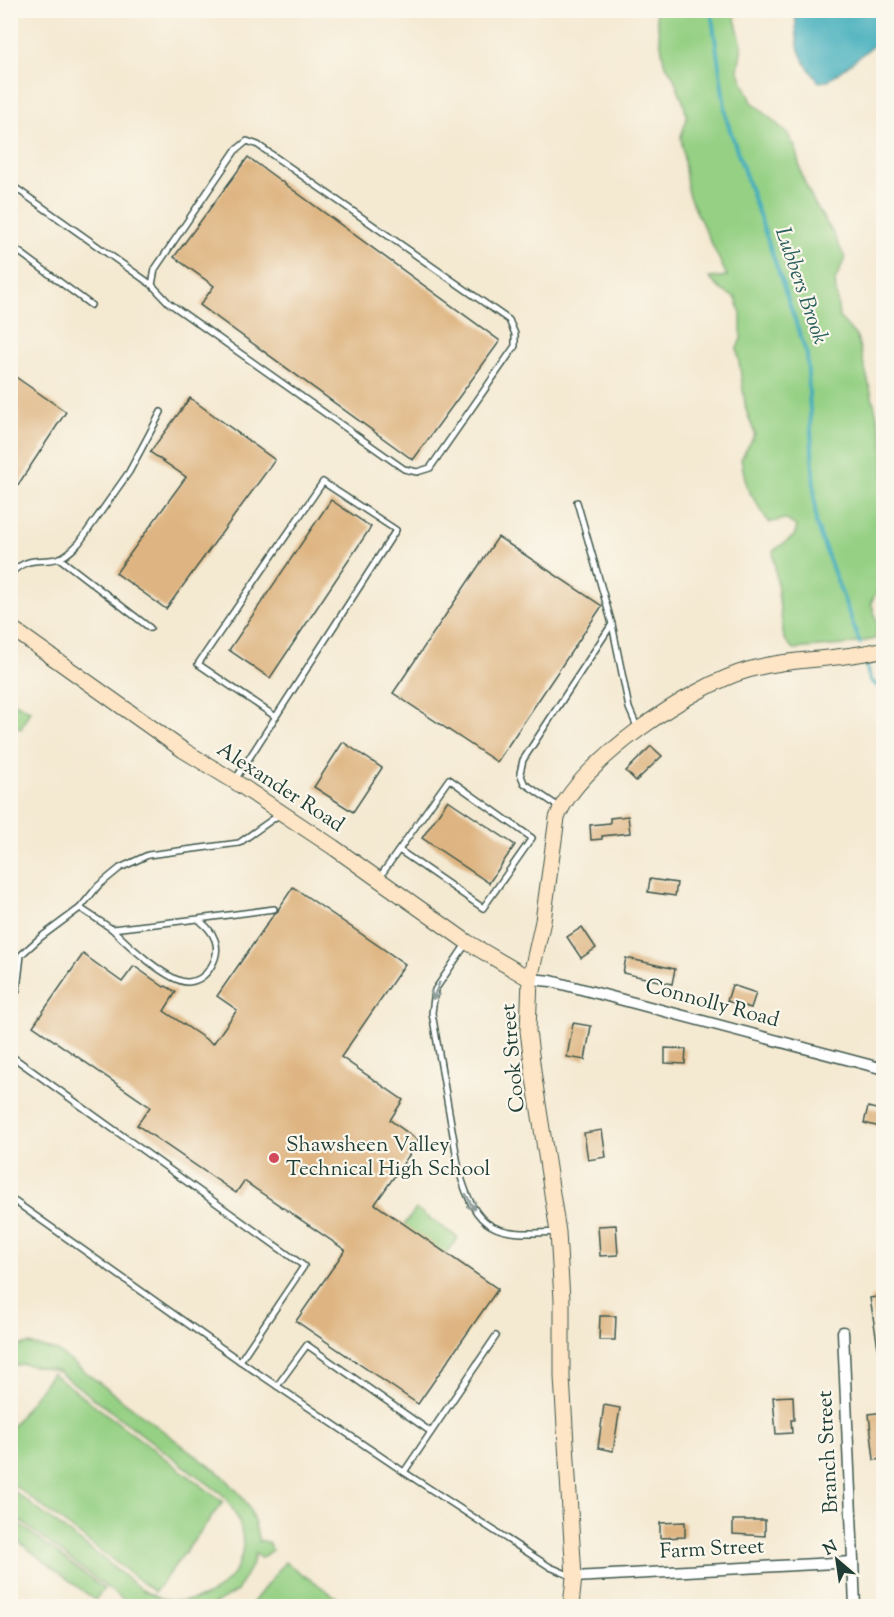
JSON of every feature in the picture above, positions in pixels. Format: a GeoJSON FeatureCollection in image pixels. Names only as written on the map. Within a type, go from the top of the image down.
{"type":"FeatureCollection","features":[{"type":"Feature","properties":{"kind":"street","name":"Alexander Road"},"geometry":{"type":"LineString","coordinates":[[10,627],[183,750],[333,846],[467,942],[530,980]]}},
{"type":"Feature","properties":{"kind":"street","name":"Cook Street"},"geometry":{"type":"LineString","coordinates":[[571,1606],[574,1577],[562,1377],[562,1300],[558,1232],[528,1031],[530,980],[543,921],[557,818],[561,808],[586,777],[625,741],[690,697],[728,677],[747,670],[780,663],[862,655],[884,649]]}},
{"type":"Feature","properties":{"kind":"street","name":"Connolly Road"},"geometry":{"type":"LineString","coordinates":[[530,980],[551,981],[884,1069]]}},
{"type":"Feature","properties":{"kind":"street","name":"Branch Street"},"geometry":{"type":"LineString","coordinates":[[843,1332],[855,1606]]}},
{"type":"Feature","properties":{"kind":"street","name":"Farm Street"},"geometry":{"type":"LineString","coordinates":[[574,1577],[853,1562]]}},
{"type":"Feature","properties":{"kind":"lane"},"geometry":{"type":"LineString","coordinates":[[10,184],[152,285],[169,303],[404,469],[417,472],[430,468],[515,346],[515,334],[509,320],[258,144],[247,141],[235,151],[155,269],[152,285]]}},
{"type":"Feature","properties":{"kind":"lane"},"geometry":{"type":"LineString","coordinates":[[10,246],[91,305]]}},
{"type":"Feature","properties":{"kind":"lane"},"geometry":{"type":"LineString","coordinates":[[10,574],[27,562],[59,558],[79,543],[129,472],[161,412]]}},
{"type":"Feature","properties":{"kind":"lane"},"geometry":{"type":"LineString","coordinates":[[234,781],[276,717],[396,530],[323,482],[198,664],[276,717]]}},
{"type":"Feature","properties":{"kind":"lane"},"geometry":{"type":"LineString","coordinates":[[578,502],[612,624],[628,708],[639,731]]}},
{"type":"Feature","properties":{"kind":"lane"},"geometry":{"type":"LineString","coordinates":[[59,558],[150,628]]}},
{"type":"Feature","properties":{"kind":"lane"},"geometry":{"type":"LineString","coordinates":[[561,808],[524,783],[520,773],[523,759],[612,624]]}},
{"type":"Feature","properties":{"kind":"lane"},"geometry":{"type":"LineString","coordinates":[[378,880],[399,850],[449,779],[532,838],[483,908],[399,850]]}},
{"type":"Feature","properties":{"kind":"lane"},"geometry":{"type":"LineString","coordinates":[[10,1001],[21,955],[80,908],[98,886],[120,868],[148,855],[239,843],[281,813]]}},
{"type":"Feature","properties":{"kind":"lane"},"geometry":{"type":"LineString","coordinates":[[80,908],[112,929],[133,950],[177,980],[188,982],[205,974],[213,963],[217,951],[215,940],[209,929],[198,919]]}},
{"type":"Feature","properties":{"kind":"lane"},"geometry":{"type":"LineString","coordinates":[[112,929],[274,909]]}},
{"type":"Feature","properties":{"kind":"lane"},"geometry":{"type":"LineString","coordinates":[[467,942],[435,990],[432,1013],[454,1146],[464,1190],[480,1218],[490,1226],[504,1232],[521,1234],[558,1232]]}},
{"type":"Feature","properties":{"kind":"lane"},"geometry":{"type":"LineString","coordinates":[[10,1055],[304,1266],[240,1361]]}},
{"type":"Feature","properties":{"kind":"lane"},"geometry":{"type":"LineString","coordinates":[[10,1198],[276,1386],[550,1567],[574,1577]]}},
{"type":"Feature","properties":{"kind":"lane"},"geometry":{"type":"LineString","coordinates":[[404,1472],[496,1336]]}},
{"type":"Feature","properties":{"kind":"lane"},"geometry":{"type":"LineString","coordinates":[[276,1386],[307,1345],[431,1432]]}},
{"type":"Feature","properties":{"kind":"green space"},"geometry":{"type":"Polygon","coordinates":[[[655,10],[737,11],[735,19],[742,45],[738,70],[752,102],[787,133],[795,147],[802,176],[813,201],[845,258],[835,281],[839,317],[857,337],[883,439],[883,582],[871,602],[878,624],[875,639],[845,645],[793,649],[784,639],[773,551],[794,536],[797,527],[785,519],[769,523],[747,488],[741,459],[755,434],[746,410],[737,348],[741,339],[741,314],[736,298],[721,290],[709,278],[727,276],[688,194],[681,136],[687,119],[673,76],[664,62],[655,10]]]}},
{"type":"Feature","properties":{"kind":"green space"},"geometry":{"type":"Polygon","coordinates":[[[11,701],[30,710],[21,729],[11,724],[11,701]]]}},
{"type":"Feature","properties":{"kind":"green space"},"geometry":{"type":"Polygon","coordinates":[[[416,1209],[458,1238],[443,1257],[401,1229],[416,1209]]]}},
{"type":"Feature","properties":{"kind":"green space"},"geometry":{"type":"Polygon","coordinates":[[[28,1344],[57,1351],[223,1476],[238,1492],[251,1513],[259,1542],[262,1540],[270,1544],[272,1550],[261,1558],[255,1554],[237,1591],[212,1606],[131,1606],[11,1514],[11,1489],[139,1587],[163,1599],[189,1600],[213,1592],[232,1575],[242,1554],[240,1527],[223,1495],[57,1371],[24,1364],[11,1366],[11,1348],[28,1344]]]}},
{"type":"Feature","properties":{"kind":"green space"},"geometry":{"type":"Polygon","coordinates":[[[52,1373],[223,1502],[155,1592],[11,1483],[11,1428],[52,1373]]]}},
{"type":"Feature","properties":{"kind":"green space"},"geometry":{"type":"Polygon","coordinates":[[[11,1518],[104,1589],[95,1600],[11,1536],[11,1518]]]}},
{"type":"Feature","properties":{"kind":"green space"},"geometry":{"type":"Polygon","coordinates":[[[285,1562],[349,1606],[250,1606],[285,1562]]]}},
{"type":"Feature","properties":{"kind":"water"},"geometry":{"type":"Polygon","coordinates":[[[795,11],[883,11],[883,38],[828,81],[819,82],[801,56],[796,33],[795,11]]]}},
{"type":"Feature","properties":{"kind":"building"},"geometry":{"type":"Polygon","coordinates":[[[248,157],[500,341],[413,460],[200,305],[214,286],[174,257],[248,157]]]}},
{"type":"Feature","properties":{"kind":"building"},"geometry":{"type":"Polygon","coordinates":[[[10,373],[66,412],[18,485],[10,479],[10,373]]]}},
{"type":"Feature","properties":{"kind":"building"},"geometry":{"type":"Polygon","coordinates":[[[190,398],[275,460],[166,609],[116,573],[186,477],[150,452],[190,398]]]}},
{"type":"Feature","properties":{"kind":"building"},"geometry":{"type":"Polygon","coordinates":[[[331,500],[371,527],[270,678],[229,650],[331,500]]]}},
{"type":"Feature","properties":{"kind":"building"},"geometry":{"type":"Polygon","coordinates":[[[498,537],[602,606],[497,762],[393,693],[498,537]]]}},
{"type":"Feature","properties":{"kind":"building"},"geometry":{"type":"Polygon","coordinates":[[[343,742],[382,768],[353,812],[314,787],[343,742]]]}},
{"type":"Feature","properties":{"kind":"building"},"geometry":{"type":"Polygon","coordinates":[[[651,746],[662,756],[636,781],[626,771],[651,746]]]}},
{"type":"Feature","properties":{"kind":"building"},"geometry":{"type":"Polygon","coordinates":[[[448,800],[515,845],[489,883],[422,838],[448,800]]]}},
{"type":"Feature","properties":{"kind":"building"},"geometry":{"type":"Polygon","coordinates":[[[628,816],[630,833],[602,836],[602,839],[591,840],[590,825],[610,823],[610,818],[628,816]]]}},
{"type":"Feature","properties":{"kind":"building"},"geometry":{"type":"Polygon","coordinates":[[[650,879],[677,883],[675,896],[648,892],[650,879]]]}},
{"type":"Feature","properties":{"kind":"building"},"geometry":{"type":"Polygon","coordinates":[[[293,887],[405,964],[341,1057],[403,1100],[390,1120],[419,1141],[375,1204],[498,1289],[418,1404],[296,1321],[345,1250],[244,1181],[236,1193],[137,1125],[150,1107],[33,1026],[83,954],[122,982],[134,966],[164,987],[176,992],[164,1011],[213,1044],[237,1010],[217,996],[293,887]]]}},
{"type":"Feature","properties":{"kind":"building"},"geometry":{"type":"Polygon","coordinates":[[[582,927],[596,948],[581,958],[567,937],[582,927]]]}},
{"type":"Feature","properties":{"kind":"building"},"geometry":{"type":"Polygon","coordinates":[[[626,958],[675,969],[672,984],[623,973],[626,958]]]}},
{"type":"Feature","properties":{"kind":"building"},"geometry":{"type":"Polygon","coordinates":[[[732,985],[756,993],[751,1008],[727,1001],[732,985]]]}},
{"type":"Feature","properties":{"kind":"building"},"geometry":{"type":"Polygon","coordinates":[[[573,1023],[591,1026],[585,1060],[567,1057],[573,1023]]]}},
{"type":"Feature","properties":{"kind":"building"},"geometry":{"type":"Polygon","coordinates":[[[665,1048],[686,1049],[685,1064],[665,1063],[665,1048]]]}},
{"type":"Feature","properties":{"kind":"building"},"geometry":{"type":"Polygon","coordinates":[[[868,1107],[884,1111],[884,1128],[864,1123],[868,1107]]]}},
{"type":"Feature","properties":{"kind":"building"},"geometry":{"type":"Polygon","coordinates":[[[602,1130],[606,1157],[588,1160],[584,1133],[602,1130]]]}},
{"type":"Feature","properties":{"kind":"building"},"geometry":{"type":"Polygon","coordinates":[[[616,1225],[618,1255],[600,1256],[598,1226],[616,1225]]]}},
{"type":"Feature","properties":{"kind":"building"},"geometry":{"type":"Polygon","coordinates":[[[884,1296],[884,1348],[878,1348],[870,1298],[884,1296]]]}},
{"type":"Feature","properties":{"kind":"building"},"geometry":{"type":"Polygon","coordinates":[[[600,1316],[616,1316],[615,1340],[599,1340],[600,1316]]]}},
{"type":"Feature","properties":{"kind":"building"},"geometry":{"type":"Polygon","coordinates":[[[793,1396],[792,1433],[776,1434],[773,1397],[793,1396]]]}},
{"type":"Feature","properties":{"kind":"building"},"geometry":{"type":"Polygon","coordinates":[[[604,1405],[620,1408],[613,1451],[598,1448],[604,1405]]]}},
{"type":"Feature","properties":{"kind":"building"},"geometry":{"type":"Polygon","coordinates":[[[884,1412],[884,1459],[874,1460],[869,1414],[884,1412]]]}},
{"type":"Feature","properties":{"kind":"building"},"geometry":{"type":"Polygon","coordinates":[[[733,1520],[765,1520],[765,1536],[733,1534],[733,1520]]]}},
{"type":"Feature","properties":{"kind":"building"},"geometry":{"type":"Polygon","coordinates":[[[685,1522],[685,1537],[660,1538],[660,1523],[685,1522]]]}},
{"type":"Feature","properties":{"kind":"waterway","name":"Lubbers Brook"},"geometry":{"type":"LineString","coordinates":[[711,10],[727,121],[807,355],[816,524],[860,643]]}},
{"type":"Feature","properties":{"kind":"waterway","name":"Lubbers Brook"},"geometry":{"type":"LineString","coordinates":[[866,664],[870,680],[884,691]]}},
{"type":"Feature","properties":{"kind":"place","name":"Shawsheen Valley Technical High School"},"geometry":{"type":"Point","coordinates":[274,1158]}}]}
